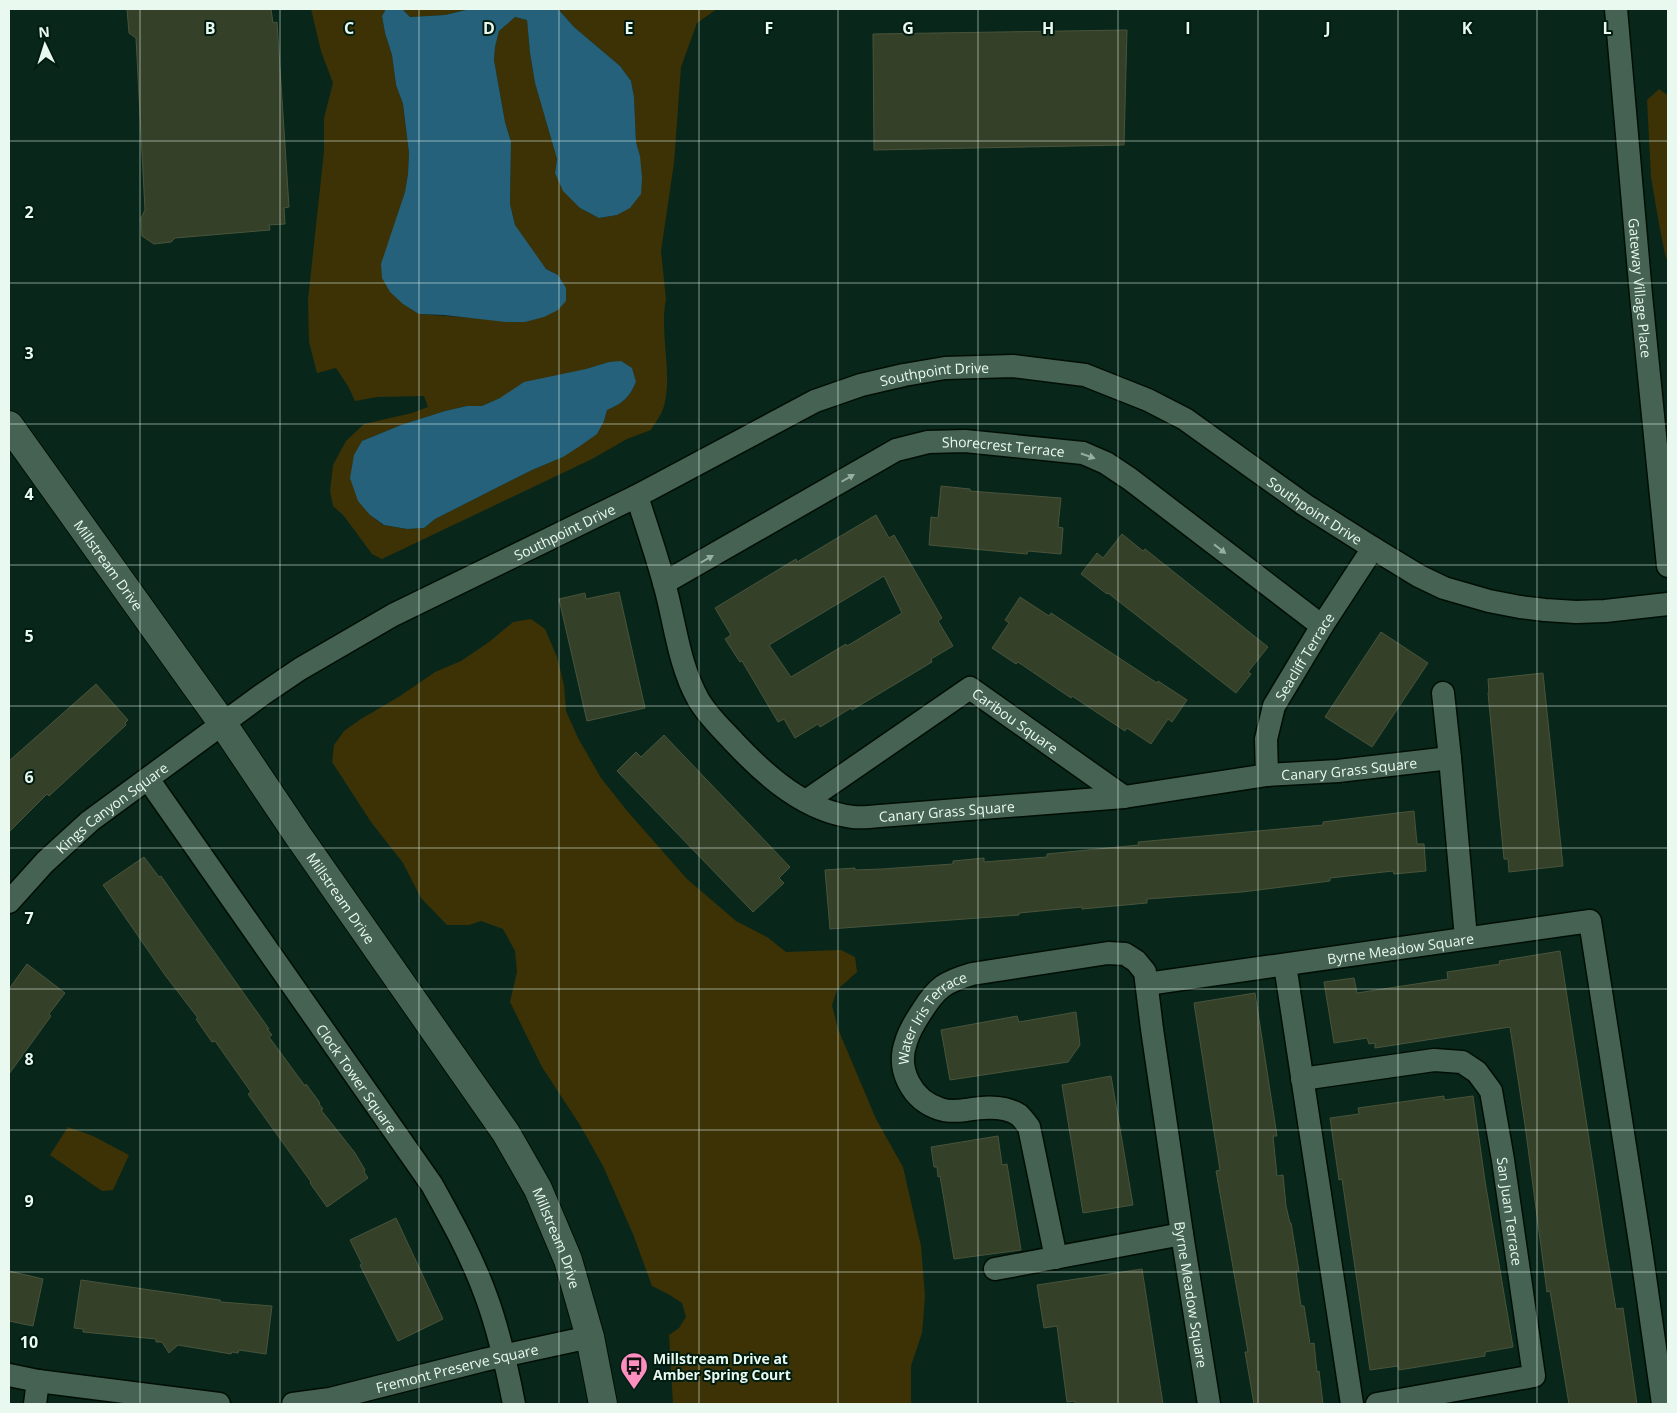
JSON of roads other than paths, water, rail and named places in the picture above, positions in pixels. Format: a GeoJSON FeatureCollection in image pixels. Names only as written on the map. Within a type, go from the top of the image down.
{"type":"FeatureCollection","features":[{"type":"Feature","properties":{"kind":"street","name":"Gateway Village Place"},"geometry":{"type":"LineString","coordinates":[[1616,9],[1641,295],[1668,566]]}},
{"type":"Feature","properties":{"kind":"street","name":"Southpoint Drive"},"geometry":{"type":"LineString","coordinates":[[223,724],[300,668],[393,616],[637,496],[815,401],[860,385],[945,368],[1013,366],[1085,375],[1148,400],[1185,419],[1305,505],[1372,548],[1419,576],[1444,588],[1481,599],[1520,607],[1576,612],[1668,604]]}},
{"type":"Feature","properties":{"kind":"street","name":"Millstream Drive"},"geometry":{"type":"LineString","coordinates":[[9,426],[223,724],[506,1133],[538,1189],[568,1260],[590,1337],[603,1404]]}},
{"type":"Feature","properties":{"kind":"street","name":"Shorecrest Terrace"},"geometry":{"type":"LineString","coordinates":[[664,583],[896,450],[928,442],[965,441],[1084,453],[1106,463],[1130,479],[1322,626]]}},
{"type":"Feature","properties":{"kind":"street","name":"Canary Grass Square"},"geometry":{"type":"LineString","coordinates":[[637,496],[664,583],[677,643],[698,698],[709,716],[770,778],[787,791],[829,811],[854,817],[880,816],[1124,797],[1267,775],[1338,771],[1450,758]]}},
{"type":"Feature","properties":{"kind":"street","name":"Seacliff Terrace"},"geometry":{"type":"LineString","coordinates":[[1267,775],[1266,738],[1274,706],[1372,548]]}},
{"type":"Feature","properties":{"kind":"street","name":"Caribou Square"},"geometry":{"type":"LineString","coordinates":[[806,801],[970,688],[1124,797]]}},
{"type":"Feature","properties":{"kind":"street"},"geometry":{"type":"LineString","coordinates":[[1443,693],[1466,938]]}},
{"type":"Feature","properties":{"kind":"street","name":"Kings Canyon Square"},"geometry":{"type":"LineString","coordinates":[[9,902],[45,862],[90,821],[223,724]]}},
{"type":"Feature","properties":{"kind":"street","name":"Clock Tower Square"},"geometry":{"type":"LineString","coordinates":[[148,779],[432,1185],[462,1239],[486,1296],[505,1355],[514,1404]]}},
{"type":"Feature","properties":{"kind":"street","name":"Byrne Meadow Square"},"geometry":{"type":"LineString","coordinates":[[1209,1404],[1146,984],[1590,921],[1664,1404]]}},
{"type":"Feature","properties":{"kind":"street","name":"Water Iris Terrace"},"geometry":{"type":"LineString","coordinates":[[1056,1258],[1029,1127],[1019,1116],[1006,1109],[941,1110],[924,1102],[913,1091],[906,1077],[903,1059],[906,1042],[921,1012],[940,987],[953,979],[972,974],[1108,953],[1125,954],[1136,961],[1145,972],[1146,984]]}},
{"type":"Feature","properties":{"kind":"street"},"geometry":{"type":"LineString","coordinates":[[1284,965],[1352,1404]]}},
{"type":"Feature","properties":{"kind":"street","name":"San Juan Terrace"},"geometry":{"type":"LineString","coordinates":[[1302,1079],[1434,1060],[1462,1062],[1477,1072],[1491,1091],[1534,1376],[1377,1404]]}},
{"type":"Feature","properties":{"kind":"street"},"geometry":{"type":"LineString","coordinates":[[995,1269],[1182,1234]]}},
{"type":"Feature","properties":{"kind":"street","name":"Fremont Preserve Square"},"geometry":{"type":"LineString","coordinates":[[293,1404],[330,1399],[505,1355],[590,1337]]}},
{"type":"Feature","properties":{"kind":"street"},"geometry":{"type":"LineString","coordinates":[[9,1375],[117,1398],[219,1404]]}},
{"type":"Feature","properties":{"kind":"street"},"geometry":{"type":"LineString","coordinates":[[35,1404],[38,1381]]}},
{"type":"Feature","properties":{"kind":"water"},"geometry":{"type":"Polygon","coordinates":[[[386,9],[402,9],[410,17],[445,15],[470,9],[558,9],[574,27],[620,66],[631,81],[634,97],[636,142],[640,156],[642,178],[641,194],[630,208],[617,215],[599,218],[580,208],[563,191],[555,173],[557,159],[535,83],[527,20],[515,17],[499,31],[494,60],[505,122],[511,142],[510,204],[515,225],[546,269],[558,275],[566,288],[566,301],[558,310],[544,317],[525,322],[419,314],[403,304],[390,292],[382,278],[381,264],[405,192],[409,153],[403,104],[396,85],[392,55],[382,16],[386,9]]]}},
{"type":"Feature","properties":{"kind":"water"},"geometry":{"type":"Polygon","coordinates":[[[621,361],[632,368],[636,382],[631,392],[617,405],[607,410],[597,434],[563,457],[532,470],[435,519],[424,528],[407,529],[384,525],[370,515],[358,501],[350,478],[354,455],[362,441],[401,425],[445,411],[467,406],[482,406],[500,398],[524,382],[586,369],[609,362],[621,361]]]}},
{"type":"Feature","properties":{"kind":"place","name":"Millstream Drive at Amber Spring Court"},"geometry":{"type":"Point","coordinates":[634,1390]}}]}
